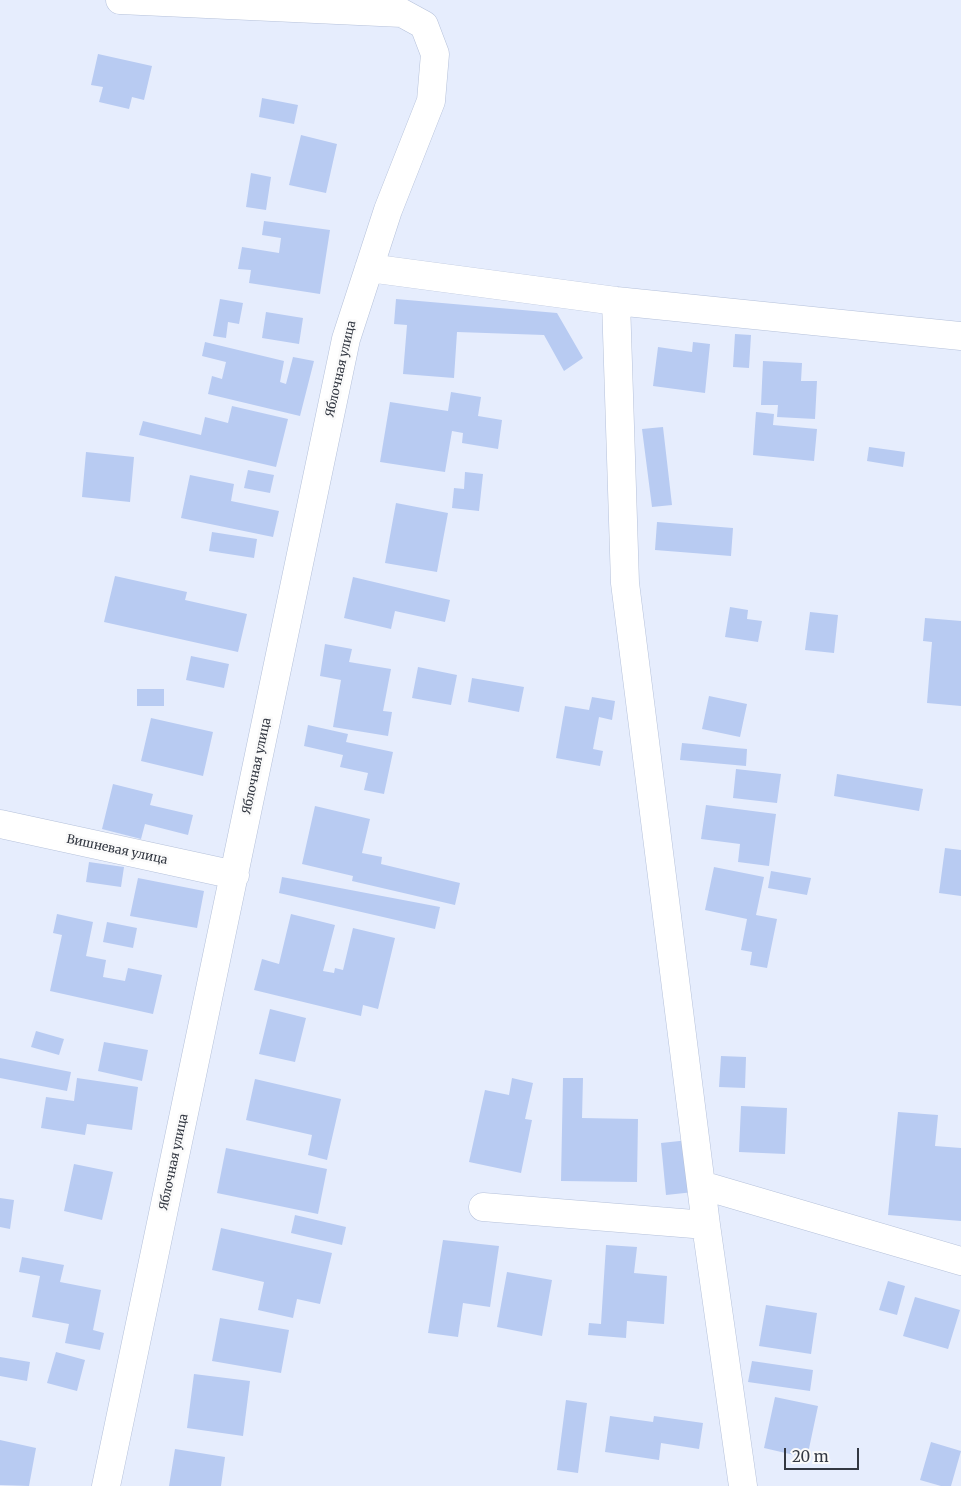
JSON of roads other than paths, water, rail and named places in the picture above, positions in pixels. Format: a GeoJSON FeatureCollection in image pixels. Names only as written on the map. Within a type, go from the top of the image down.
{"type":"FeatureCollection","features":[{"type":"Feature","properties":{"kind":"street","name":"Яблочная улица"},"geometry":{"type":"LineString","coordinates":[[106,1486],[346,339],[388,210],[432,101],[436,54],[424,25],[402,13],[120,0]]}},
{"type":"Feature","properties":{"kind":"street"},"geometry":{"type":"LineString","coordinates":[[369,268],[616,301],[961,336]]}},
{"type":"Feature","properties":{"kind":"street"},"geometry":{"type":"LineString","coordinates":[[616,301],[625,583],[706,1225],[743,1486]]}},
{"type":"Feature","properties":{"kind":"street","name":"Вишневая улица"},"geometry":{"type":"LineString","coordinates":[[0,824],[235,876]]}},
{"type":"Feature","properties":{"kind":"street"},"geometry":{"type":"LineString","coordinates":[[701,1185],[961,1261]]}},
{"type":"Feature","properties":{"kind":"street"},"geometry":{"type":"LineString","coordinates":[[483,1207],[706,1225]]}}]}
